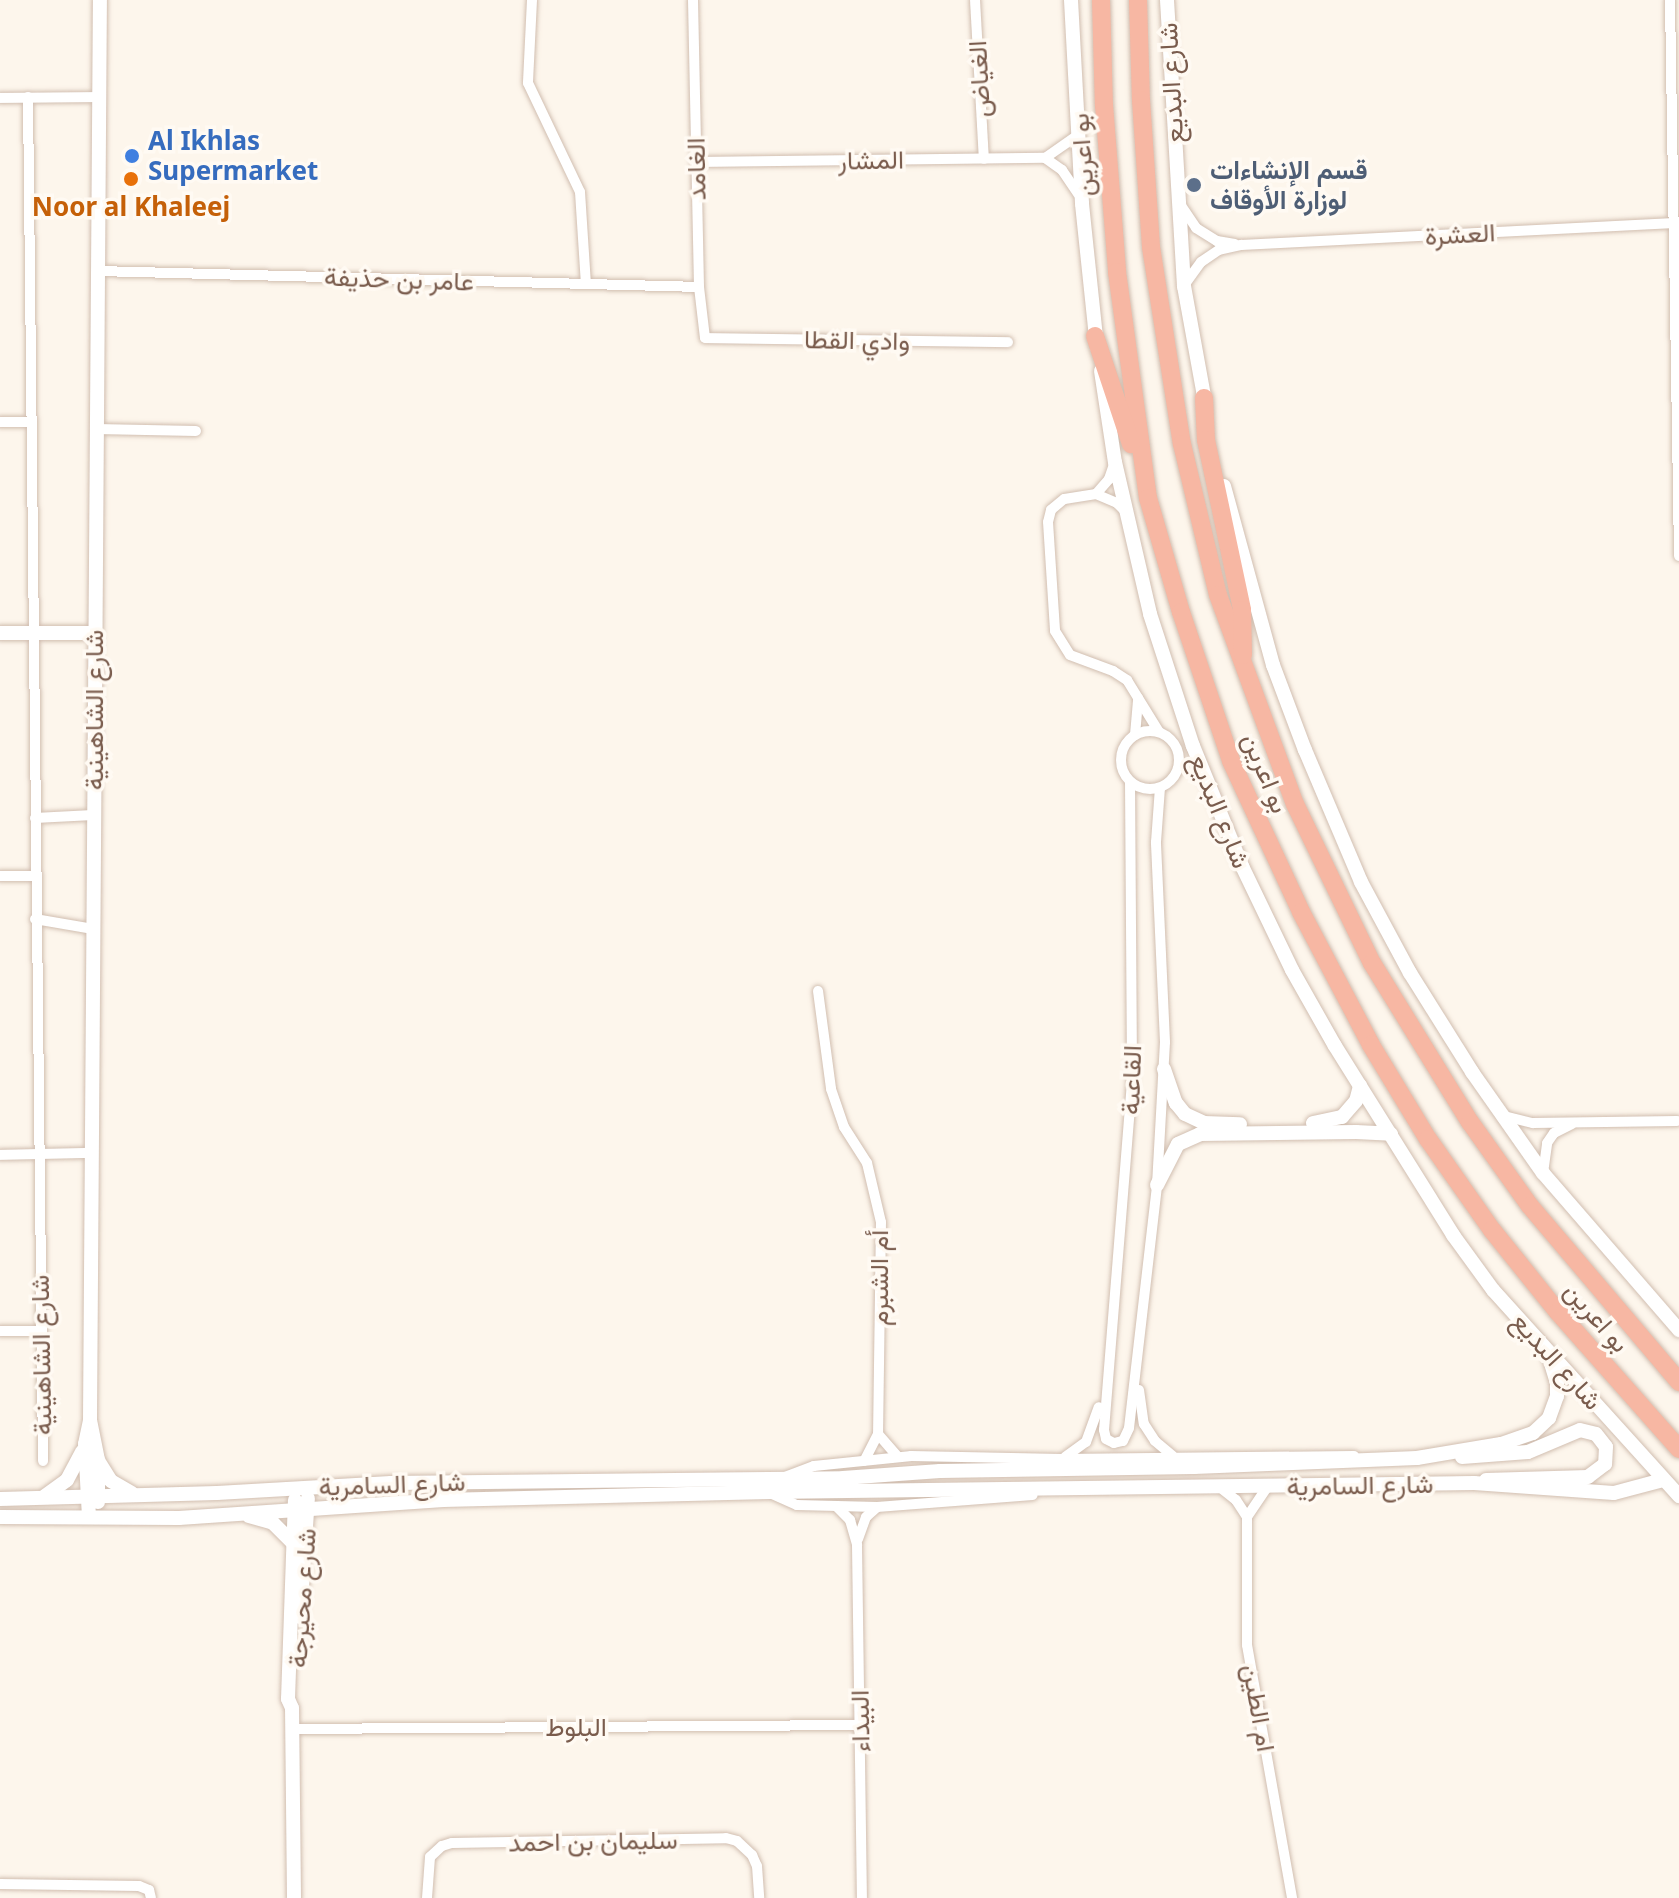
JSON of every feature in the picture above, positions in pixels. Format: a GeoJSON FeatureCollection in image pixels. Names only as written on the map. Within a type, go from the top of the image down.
{"type":"FeatureCollection","features":[{"type":"Feature","properties":{"kind":"highway","name":"بو اعرين"},"geometry":{"type":"LineString","coordinates":[[1101,0],[1104,105],[1117,272],[1148,498],[1185,626],[1242,786],[1276,862],[1371,1045],[1428,1139],[1492,1230],[1558,1312],[1679,1449]]}},
{"type":"Feature","properties":{"kind":"highway","name":"بو اعرين"},"geometry":{"type":"LineString","coordinates":[[1138,0],[1146,178],[1164,349],[1200,532],[1242,666],[1319,858],[1402,1014],[1470,1122],[1530,1206],[1679,1382]]}},
{"type":"Feature","properties":{"kind":"highway"},"geometry":{"type":"LineString","coordinates":[[1095,336],[1148,498]]}},
{"type":"Feature","properties":{"kind":"highway"},"geometry":{"type":"LineString","coordinates":[[1204,398],[1206,440],[1242,610],[1242,666]]}},
{"type":"Feature","properties":{"kind":"street","name":"شارع الشاهينية"},"geometry":{"type":"LineString","coordinates":[[89,1517],[98,1460],[90,1420],[90,1153],[100,0]]}},
{"type":"Feature","properties":{"kind":"street"},"geometry":{"type":"LineString","coordinates":[[532,0],[528,83],[580,192],[586,284]]}},
{"type":"Feature","properties":{"kind":"street","name":"الغامد"},"geometry":{"type":"LineString","coordinates":[[693,0],[699,287],[705,338]]}},
{"type":"Feature","properties":{"kind":"street","name":"الغياض"},"geometry":{"type":"LineString","coordinates":[[975,0],[984,159]]}},
{"type":"Feature","properties":{"kind":"street","name":"شارع البديع"},"geometry":{"type":"LineString","coordinates":[[1071,0],[1082,204],[1095,336],[1115,462],[1150,614],[1193,746],[1242,866],[1292,970],[1453,1235],[1493,1290],[1679,1496]]}},
{"type":"Feature","properties":{"kind":"street","name":"شارع البديع"},"geometry":{"type":"LineString","coordinates":[[1167,0],[1184,286],[1204,398],[1273,665],[1305,750],[1361,882],[1403,960],[1543,1173],[1679,1330]]}},
{"type":"Feature","properties":{"kind":"street"},"geometry":{"type":"LineString","coordinates":[[1670,0],[1679,556]]}},
{"type":"Feature","properties":{"kind":"street","name":"شارع الشاهينية"},"geometry":{"type":"LineString","coordinates":[[28,97],[37,1155],[43,1461]]}},
{"type":"Feature","properties":{"kind":"street"},"geometry":{"type":"LineString","coordinates":[[0,98],[99,97]]}},
{"type":"Feature","properties":{"kind":"street"},"geometry":{"type":"LineString","coordinates":[[1078,135],[1045,158],[1062,170],[1075,185],[1082,204]]}},
{"type":"Feature","properties":{"kind":"street","name":"المشار"},"geometry":{"type":"LineString","coordinates":[[696,162],[1045,158]]}},
{"type":"Feature","properties":{"kind":"street","name":"العشرة"},"geometry":{"type":"LineString","coordinates":[[1177,200],[1196,228],[1217,241],[1241,245]]}},
{"type":"Feature","properties":{"kind":"street","name":"العشرة"},"geometry":{"type":"LineString","coordinates":[[1184,286],[1201,262],[1219,250],[1241,245],[1675,223]]}},
{"type":"Feature","properties":{"kind":"street","name":"عامر بن حذيفة"},"geometry":{"type":"LineString","coordinates":[[98,271],[699,287]]}},
{"type":"Feature","properties":{"kind":"street","name":"وادي القطا"},"geometry":{"type":"LineString","coordinates":[[705,338],[1008,342]]}},
{"type":"Feature","properties":{"kind":"street"},"geometry":{"type":"LineString","coordinates":[[0,422],[32,422]]}},
{"type":"Feature","properties":{"kind":"street"},"geometry":{"type":"LineString","coordinates":[[96,429],[196,431]]}},
{"type":"Feature","properties":{"kind":"street"},"geometry":{"type":"LineString","coordinates":[[1096,494],[1109,479],[1115,462]]}},
{"type":"Feature","properties":{"kind":"street"},"geometry":{"type":"LineString","coordinates":[[1126,513],[1117,503],[1096,494],[1064,499],[1051,510],[1048,522],[1055,631],[1070,655],[1113,671],[1127,680],[1159,732],[1177,748],[1180,760],[1178,771],[1160,788],[1150,790],[1130,782],[1123,771],[1121,757],[1125,744],[1135,735],[1159,732]]}},
{"type":"Feature","properties":{"kind":"street"},"geometry":{"type":"LineString","coordinates":[[0,633],[95,633]]}},
{"type":"Feature","properties":{"kind":"street"},"geometry":{"type":"LineString","coordinates":[[1135,735],[1138,698]]}},
{"type":"Feature","properties":{"kind":"street","name":"القاعية"},"geometry":{"type":"LineString","coordinates":[[1130,782],[1132,1082],[1105,1378],[1104,1434],[1110,1442],[1119,1443],[1128,1434],[1157,1185],[1165,989],[1156,833],[1160,788]]}},
{"type":"Feature","properties":{"kind":"street"},"geometry":{"type":"LineString","coordinates":[[35,818],[93,815]]}},
{"type":"Feature","properties":{"kind":"street"},"geometry":{"type":"LineString","coordinates":[[0,876],[35,876]]}},
{"type":"Feature","properties":{"kind":"street"},"geometry":{"type":"LineString","coordinates":[[35,919],[93,929]]}},
{"type":"Feature","properties":{"kind":"street","name":"أم الشبرم"},"geometry":{"type":"LineString","coordinates":[[818,991],[831,1089],[844,1127],[867,1163],[881,1222],[878,1434],[864,1461]]}},
{"type":"Feature","properties":{"kind":"street"},"geometry":{"type":"LineString","coordinates":[[1164,1069],[1180,1110],[1195,1120],[1216,1124],[1335,1121],[1356,1101],[1360,1086]]}},
{"type":"Feature","properties":{"kind":"street"},"geometry":{"type":"LineString","coordinates":[[1503,1115],[1527,1123],[1678,1121]]}},
{"type":"Feature","properties":{"kind":"street"},"geometry":{"type":"LineString","coordinates":[[1543,1173],[1543,1154],[1549,1139],[1578,1122]]}},
{"type":"Feature","properties":{"kind":"street"},"geometry":{"type":"LineString","coordinates":[[1157,1185],[1178,1144],[1200,1134],[1391,1134]]}},
{"type":"Feature","properties":{"kind":"street"},"geometry":{"type":"LineString","coordinates":[[0,1155],[90,1153]]}},
{"type":"Feature","properties":{"kind":"street"},"geometry":{"type":"LineString","coordinates":[[0,1331],[42,1331]]}},
{"type":"Feature","properties":{"kind":"street","name":"شارع السامرية"},"geometry":{"type":"LineString","coordinates":[[0,1499],[302,1487],[619,1478],[783,1478],[1417,1458],[1501,1444],[1533,1433],[1549,1418],[1557,1396],[1557,1383],[1546,1350]]}},
{"type":"Feature","properties":{"kind":"street","name":"القاعية"},"geometry":{"type":"LineString","coordinates":[[1137,1360],[1144,1424],[1155,1441],[1173,1456]]}},
{"type":"Feature","properties":{"kind":"street","name":"القاعية"},"geometry":{"type":"LineString","coordinates":[[1062,1459],[1080,1448],[1094,1428],[1105,1378]]}},
{"type":"Feature","properties":{"kind":"street","name":"شارع الشاهينية"},"geometry":{"type":"LineString","coordinates":[[90,1420],[85,1444],[92,1495]]}},
{"type":"Feature","properties":{"kind":"street"},"geometry":{"type":"LineString","coordinates":[[1417,1458],[1518,1454],[1580,1430],[1596,1434],[1606,1447],[1605,1464],[1588,1477],[1505,1477],[1474,1483]]}},
{"type":"Feature","properties":{"kind":"street"},"geometry":{"type":"LineString","coordinates":[[878,1434],[897,1456]]}},
{"type":"Feature","properties":{"kind":"street"},"geometry":{"type":"LineString","coordinates":[[43,1497],[72,1475],[85,1444]]}},
{"type":"Feature","properties":{"kind":"street","name":"شارع السامرية"},"geometry":{"type":"LineString","coordinates":[[783,1478],[802,1469],[897,1456],[1062,1459],[1339,1454],[1366,1459]]}},
{"type":"Feature","properties":{"kind":"street"},"geometry":{"type":"LineString","coordinates":[[98,1460],[116,1485],[140,1495]]}},
{"type":"Feature","properties":{"kind":"street"},"geometry":{"type":"LineString","coordinates":[[619,1478],[619,1496]]}},
{"type":"Feature","properties":{"kind":"street","name":"شارع السامرية"},"geometry":{"type":"LineString","coordinates":[[0,1517],[217,1516],[343,1505],[769,1492],[1474,1483],[1614,1493],[1663,1480]]}},
{"type":"Feature","properties":{"kind":"street","name":"شارع محيرجة"},"geometry":{"type":"LineString","coordinates":[[294,1898],[291,1729],[296,1698],[302,1487]]}},
{"type":"Feature","properties":{"kind":"street"},"geometry":{"type":"LineString","coordinates":[[1221,1488],[1236,1500],[1247,1517],[1267,1487]]}},
{"type":"Feature","properties":{"kind":"street","name":"شارع السامرية"},"geometry":{"type":"LineString","coordinates":[[769,1492],[797,1505],[877,1507],[1004,1498],[1054,1489]]}},
{"type":"Feature","properties":{"kind":"street"},"geometry":{"type":"LineString","coordinates":[[217,1516],[267,1519],[299,1539],[318,1519],[343,1505]]}},
{"type":"Feature","properties":{"kind":"street","name":"البيداء"},"geometry":{"type":"LineString","coordinates":[[836,1506],[852,1525],[857,1545],[862,1898]]}},
{"type":"Feature","properties":{"kind":"street","name":"البيداء"},"geometry":{"type":"LineString","coordinates":[[857,1545],[866,1517],[877,1507]]}},
{"type":"Feature","properties":{"kind":"street","name":"ام الطين"},"geometry":{"type":"LineString","coordinates":[[1247,1517],[1247,1645],[1292,1898]]}},
{"type":"Feature","properties":{"kind":"street","name":"البلوط"},"geometry":{"type":"LineString","coordinates":[[291,1729],[860,1725]]}},
{"type":"Feature","properties":{"kind":"street","name":"سليمان بن احمد"},"geometry":{"type":"LineString","coordinates":[[427,1898],[430,1857],[442,1846],[452,1843],[726,1838],[737,1841],[752,1855],[757,1866],[759,1898]]}},
{"type":"Feature","properties":{"kind":"street"},"geometry":{"type":"LineString","coordinates":[[0,1884],[139,1886],[149,1890],[151,1898]]}},
{"type":"Feature","properties":{"kind":"place","name":"Al Ikhlas Supermarket"},"geometry":{"type":"Point","coordinates":[132,156]}},
{"type":"Feature","properties":{"kind":"place","name":"Noor al Khaleej"},"geometry":{"type":"Point","coordinates":[131,179]}},
{"type":"Feature","properties":{"kind":"place","name":"قسم الإنشاءات لوزارة الأوقاف"},"geometry":{"type":"Point","coordinates":[1194,185]}}]}
